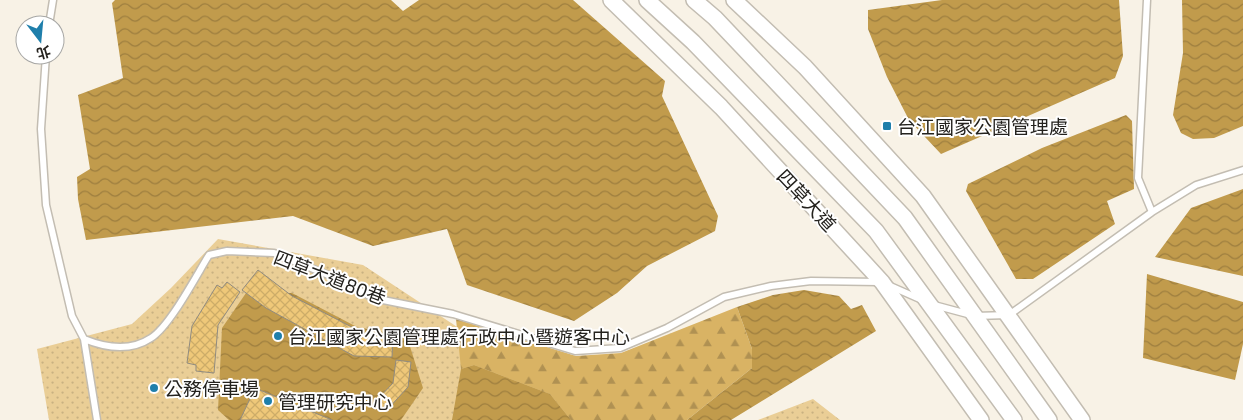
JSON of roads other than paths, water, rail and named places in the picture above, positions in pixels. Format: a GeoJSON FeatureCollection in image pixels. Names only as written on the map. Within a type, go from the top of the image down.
{"type":"FeatureCollection","features":[{"type":"Feature","properties":{"kind":"street","name":"四草大道"},"geometry":{"type":"LineString","coordinates":[[611,0],[721,107],[882,282],[981,420]]}},
{"type":"Feature","properties":{"kind":"street","name":"四草大道"},"geometry":{"type":"LineString","coordinates":[[646,0],[693,42],[876,231],[1014,420]]}},
{"type":"Feature","properties":{"kind":"street"},"geometry":{"type":"LineString","coordinates":[[694,0],[715,18],[905,218],[1048,420]]}},
{"type":"Feature","properties":{"kind":"street"},"geometry":{"type":"LineString","coordinates":[[734,0],[805,67],[923,196],[1082,420]]}},
{"type":"Feature","properties":{"kind":"lane"},"geometry":{"type":"LineString","coordinates":[[51,15],[54,0]]}},
{"type":"Feature","properties":{"kind":"lane"},"geometry":{"type":"LineString","coordinates":[[1147,0],[1138,178],[1152,212]]}},
{"type":"Feature","properties":{"kind":"lane"},"geometry":{"type":"LineString","coordinates":[[45,65],[41,129],[46,205],[72,316],[84,339],[97,420]]}},
{"type":"Feature","properties":{"kind":"lane"},"geometry":{"type":"LineString","coordinates":[[1009,315],[1152,212],[1196,185],[1243,170]]}},
{"type":"Feature","properties":{"kind":"lane","name":"四草大道80巷"},"geometry":{"type":"LineString","coordinates":[[84,339],[104,347],[126,347],[152,338],[170,317],[209,256],[227,251],[274,253],[343,281],[373,298],[453,314],[575,351],[620,348],[668,328],[724,297],[771,286],[811,282],[882,282],[929,303],[975,316],[1009,315]]}},
{"type":"Feature","properties":{"kind":"water"},"geometry":{"type":"Polygon","coordinates":[[[115,0],[391,0],[403,11],[419,0],[573,0],[665,81],[662,96],[718,216],[715,231],[647,266],[617,293],[574,321],[467,285],[447,229],[373,246],[293,216],[86,240],[78,199],[77,177],[90,169],[78,95],[123,78],[112,3],[115,0]]]}},
{"type":"Feature","properties":{"kind":"water"},"geometry":{"type":"Polygon","coordinates":[[[942,0],[1119,0],[1123,56],[1115,78],[941,154],[909,120],[887,77],[868,29],[868,10],[942,0]]]}},
{"type":"Feature","properties":{"kind":"water"},"geometry":{"type":"Polygon","coordinates":[[[1182,0],[1243,0],[1243,126],[1214,138],[1193,139],[1181,133],[1173,115],[1183,53],[1182,0]]]}},
{"type":"Feature","properties":{"kind":"water"},"geometry":{"type":"Polygon","coordinates":[[[1126,115],[1132,121],[1134,189],[1107,201],[1115,224],[1033,279],[1016,279],[966,191],[968,184],[1042,148],[1126,115]]]}},
{"type":"Feature","properties":{"kind":"water"},"geometry":{"type":"Polygon","coordinates":[[[1243,189],[1243,276],[1155,257],[1191,208],[1243,189]]]}},
{"type":"Feature","properties":{"kind":"water"},"geometry":{"type":"Polygon","coordinates":[[[1147,274],[1243,302],[1243,344],[1235,380],[1143,358],[1147,274]]]}},
{"type":"Feature","properties":{"kind":"water"},"geometry":{"type":"Polygon","coordinates":[[[804,290],[839,296],[851,309],[862,305],[876,331],[731,420],[687,420],[752,368],[752,349],[737,307],[773,295],[804,290]]]}},
{"type":"Feature","properties":{"kind":"water"},"geometry":{"type":"Polygon","coordinates":[[[246,293],[292,293],[357,327],[395,334],[408,340],[423,388],[401,420],[229,420],[218,410],[222,328],[246,293]]]}},
{"type":"Feature","properties":{"kind":"water"},"geometry":{"type":"Polygon","coordinates":[[[474,365],[550,394],[571,420],[452,420],[461,369],[474,365]]]}},
{"type":"Feature","properties":{"kind":"place","name":"台江國家公園管理處"},"geometry":{"type":"Point","coordinates":[887,126]}},
{"type":"Feature","properties":{"kind":"place","name":"台江國家公園管理處行政中心暨遊客中心"},"geometry":{"type":"Point","coordinates":[278,336]}},
{"type":"Feature","properties":{"kind":"place","name":"公務停車場"},"geometry":{"type":"Point","coordinates":[154,388]}},
{"type":"Feature","properties":{"kind":"place","name":"管理研究中心"},"geometry":{"type":"Point","coordinates":[268,401]}}]}
